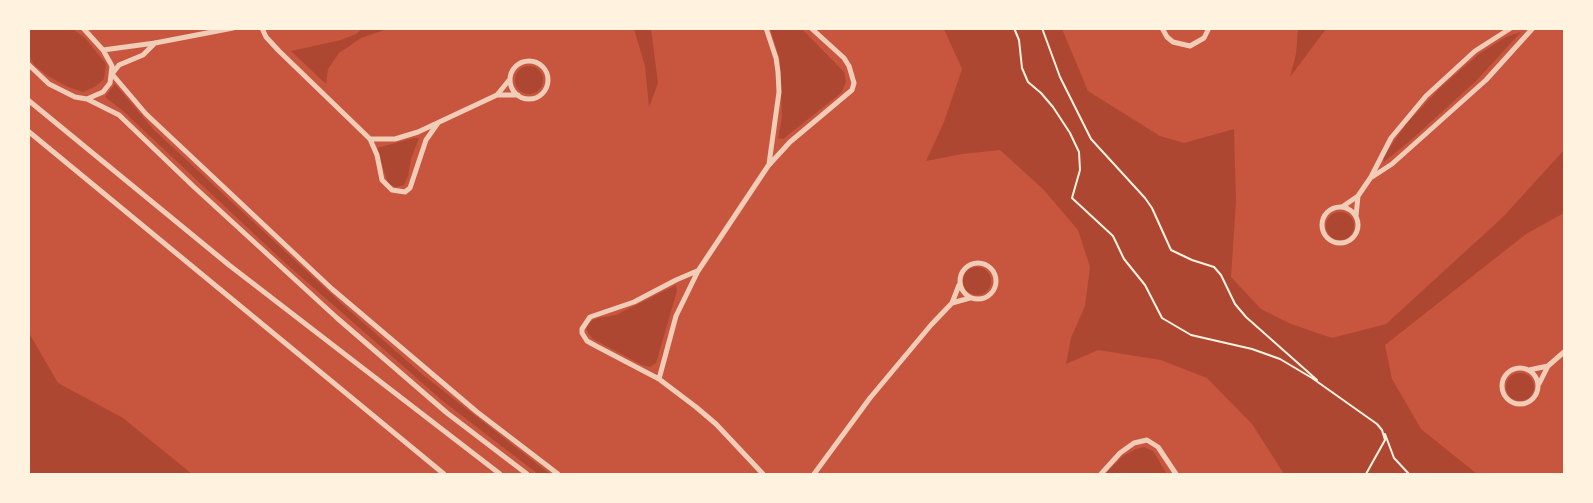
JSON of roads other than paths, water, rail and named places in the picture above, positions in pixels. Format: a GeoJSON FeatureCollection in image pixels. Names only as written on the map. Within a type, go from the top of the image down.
{"type":"FeatureCollection","features":[{"type":"Feature","properties":{"kind":"street"},"geometry":{"type":"LineString","coordinates":[[83,28],[103,50],[112,66],[110,82],[103,92],[87,99]]}},
{"type":"Feature","properties":{"kind":"street"},"geometry":{"type":"LineString","coordinates":[[103,50],[233,28]]}},
{"type":"Feature","properties":{"kind":"street"},"geometry":{"type":"LineString","coordinates":[[262,28],[266,38],[370,139],[377,155],[382,180],[392,190],[405,192],[413,183],[426,140],[438,123]]}},
{"type":"Feature","properties":{"kind":"street"},"geometry":{"type":"LineString","coordinates":[[765,28],[776,58],[779,82],[773,144],[768,166]]}},
{"type":"Feature","properties":{"kind":"street"},"geometry":{"type":"LineString","coordinates":[[659,379],[675,316],[698,271],[768,166],[790,142],[831,110],[852,90],[853,74],[844,58],[811,28]]}},
{"type":"Feature","properties":{"kind":"street"},"geometry":{"type":"LineString","coordinates":[[1162,28],[1173,42],[1190,46],[1204,38],[1209,28]]}},
{"type":"Feature","properties":{"kind":"street"},"geometry":{"type":"LineString","coordinates":[[1358,196],[1356,217],[1358,229],[1352,240],[1346,243],[1334,242],[1324,234],[1322,222],[1328,212],[1358,196],[1371,177],[1391,138],[1426,96],[1475,51],[1511,28]]}},
{"type":"Feature","properties":{"kind":"street"},"geometry":{"type":"LineString","coordinates":[[1371,177],[1392,164],[1486,80],[1533,28]]}},
{"type":"Feature","properties":{"kind":"street"},"geometry":{"type":"LineString","coordinates":[[112,74],[120,65],[143,55],[155,43]]}},
{"type":"Feature","properties":{"kind":"street"},"geometry":{"type":"LineString","coordinates":[[370,139],[395,139],[438,123],[497,95],[519,95],[531,98],[543,93],[548,82],[548,75],[540,65],[528,61],[517,66],[497,95]]}},
{"type":"Feature","properties":{"kind":"street"},"geometry":{"type":"LineString","coordinates":[[28,64],[49,84],[69,95],[87,99],[119,115],[337,318],[447,413],[527,474]]}},
{"type":"Feature","properties":{"kind":"street"},"geometry":{"type":"LineString","coordinates":[[112,74],[146,114],[332,289],[469,405],[558,474]]}},
{"type":"Feature","properties":{"kind":"street"},"geometry":{"type":"LineString","coordinates":[[511,77],[512,88],[519,95]]}},
{"type":"Feature","properties":{"kind":"street"},"geometry":{"type":"LineString","coordinates":[[28,100],[229,265],[500,474]]}},
{"type":"Feature","properties":{"kind":"street"},"geometry":{"type":"LineString","coordinates":[[28,131],[444,474]]}},
{"type":"Feature","properties":{"kind":"street"},"geometry":{"type":"LineString","coordinates":[[1340,207],[1350,210],[1356,217]]}},
{"type":"Feature","properties":{"kind":"street"},"geometry":{"type":"LineString","coordinates":[[814,474],[870,398],[952,303],[962,272],[966,267],[978,262],[989,267],[996,277],[994,290],[984,298],[972,298],[952,303]]}},
{"type":"Feature","properties":{"kind":"street"},"geometry":{"type":"LineString","coordinates":[[698,271],[622,308],[590,316],[582,329],[584,337],[596,346],[659,379],[716,424],[762,474]]}},
{"type":"Feature","properties":{"kind":"street"},"geometry":{"type":"LineString","coordinates":[[959,284],[964,293],[972,298]]}},
{"type":"Feature","properties":{"kind":"street"},"geometry":{"type":"LineString","coordinates":[[1548,366],[1521,368],[1509,372],[1502,382],[1503,394],[1512,403],[1524,404],[1534,397],[1548,366],[1564,352]]}},
{"type":"Feature","properties":{"kind":"street"},"geometry":{"type":"LineString","coordinates":[[1527,369],[1535,376],[1538,385]]}},
{"type":"Feature","properties":{"kind":"street"},"geometry":{"type":"LineString","coordinates":[[1101,474],[1120,453],[1134,443],[1146,440],[1158,447],[1176,474]]}}]}
